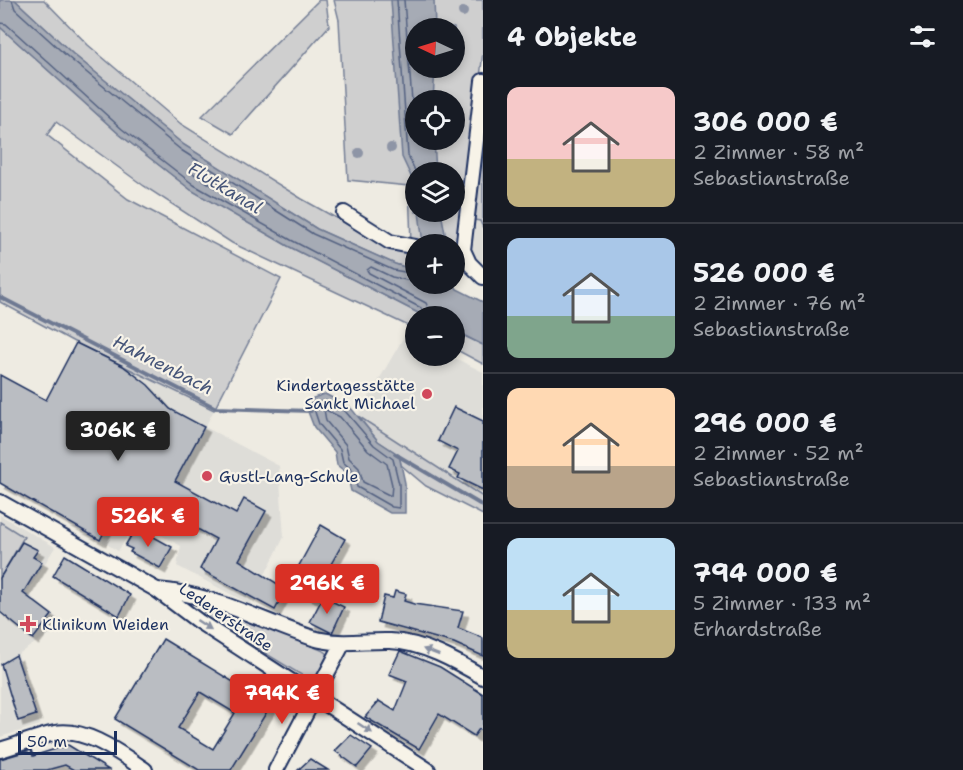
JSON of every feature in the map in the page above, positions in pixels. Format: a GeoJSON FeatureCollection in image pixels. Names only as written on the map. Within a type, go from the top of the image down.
{"type":"FeatureCollection","features":[{"type":"Feature","properties":{"kind":"street"},"geometry":{"type":"LineString","coordinates":[[461,234],[483,81]]}},
{"type":"Feature","properties":{"kind":"street"},"geometry":{"type":"LineString","coordinates":[[344,213],[390,242],[405,245]]}},
{"type":"Feature","properties":{"kind":"street"},"geometry":{"type":"LineString","coordinates":[[465,258],[483,277]]}},
{"type":"Feature","properties":{"kind":"street","name":"Ledererstraße"},"geometry":{"type":"LineString","coordinates":[[0,502],[157,590],[198,621],[428,770]]}},
{"type":"Feature","properties":{"kind":"street"},"geometry":{"type":"LineString","coordinates":[[157,590],[178,591],[225,603],[315,638],[343,644],[392,641],[416,646],[458,662],[483,677]]}},
{"type":"Feature","properties":{"kind":"street"},"geometry":{"type":"LineString","coordinates":[[276,770],[343,644]]}},
{"type":"Feature","properties":{"kind":"street"},"geometry":{"type":"LineString","coordinates":[[0,750],[56,733],[71,732],[121,754],[145,770]]}},
{"type":"Feature","properties":{"kind":"shaded area"},"geometry":{"type":"Polygon","coordinates":[[[15,0],[44,0],[88,45],[181,124],[302,199],[393,250],[405,252],[405,267],[317,229],[184,145],[73,54],[15,0]]]}},
{"type":"Feature","properties":{"kind":"shaded area"},"geometry":{"type":"Polygon","coordinates":[[[319,0],[326,0],[329,26],[233,134],[202,116],[319,0]]]}},
{"type":"Feature","properties":{"kind":"shaded area"},"geometry":{"type":"Polygon","coordinates":[[[334,0],[483,0],[483,52],[465,203],[465,162],[405,162],[405,186],[348,180],[339,20],[334,0]]]}},
{"type":"Feature","properties":{"kind":"shaded area"},"geometry":{"type":"Polygon","coordinates":[[[0,27],[119,134],[191,190],[288,246],[405,306],[405,324],[232,243],[144,186],[56,122],[47,135],[128,199],[281,279],[214,410],[76,343],[0,302],[0,27]]]}},
{"type":"Feature","properties":{"kind":"shaded area"},"geometry":{"type":"Polygon","coordinates":[[[483,118],[483,268],[479,265],[468,238],[483,118]]]}},
{"type":"Feature","properties":{"kind":"shaded area"},"geometry":{"type":"Polygon","coordinates":[[[483,150],[483,228],[480,221],[474,220],[483,150]]]}},
{"type":"Feature","properties":{"kind":"shaded area"},"geometry":{"type":"Polygon","coordinates":[[[410,222],[463,222],[461,234],[411,234],[410,222]]]}},
{"type":"Feature","properties":{"kind":"shaded area","name":"Kindertagesstätte Sankt Michael"},"geometry":{"type":"Polygon","coordinates":[[[405,335],[405,366],[465,366],[465,363],[483,372],[483,497],[358,416],[405,335]]]}},
{"type":"Feature","properties":{"kind":"shaded area"},"geometry":{"type":"Polygon","coordinates":[[[465,336],[483,345],[483,364],[465,354],[465,336]]]}},
{"type":"Feature","properties":{"kind":"shaded area","name":"Gustl-Lang-Schule"},"geometry":{"type":"Polygon","coordinates":[[[123,366],[214,410],[205,427],[279,466],[284,537],[250,604],[177,566],[181,546],[137,522],[118,551],[100,540],[170,409],[148,385],[123,366]]]}},
{"type":"Feature","properties":{"kind":"shaded area"},"geometry":{"type":"Polygon","coordinates":[[[358,416],[483,497],[483,515],[426,486],[401,465],[399,455],[378,441],[358,416]]]}},
{"type":"Feature","properties":{"kind":"shaded area","name":"Klinikum Weiden"},"geometry":{"type":"Polygon","coordinates":[[[0,515],[55,547],[27,593],[57,618],[56,630],[18,654],[40,725],[0,737],[0,515]]]}},
{"type":"Feature","properties":{"kind":"shaded area"},"geometry":{"type":"Polygon","coordinates":[[[0,522],[24,537],[0,578],[0,522]]]}},
{"type":"Feature","properties":{"kind":"shaded area"},"geometry":{"type":"Polygon","coordinates":[[[210,603],[326,652],[330,658],[317,678],[308,679],[202,615],[210,603]]]}},
{"type":"Feature","properties":{"kind":"water","name":"Flutkanal"},"geometry":{"type":"Polygon","coordinates":[[[0,0],[15,0],[73,54],[184,145],[317,229],[405,267],[405,294],[465,293],[483,302],[483,345],[465,336],[465,306],[405,306],[288,246],[191,190],[119,134],[0,27],[0,0]]]}},
{"type":"Feature","properties":{"kind":"water"},"geometry":{"type":"Polygon","coordinates":[[[391,0],[434,0],[435,18],[405,18],[405,78],[434,78],[434,90],[405,90],[405,150],[435,150],[435,162],[405,163],[402,157],[391,0]]]}},
{"type":"Feature","properties":{"kind":"water"},"geometry":{"type":"Polygon","coordinates":[[[420,222],[443,222],[445,234],[422,234],[420,222]]]}},
{"type":"Feature","properties":{"kind":"water"},"geometry":{"type":"Polygon","coordinates":[[[325,394],[350,407],[378,441],[399,455],[405,483],[405,513],[390,513],[351,491],[347,473],[337,465],[335,452],[314,427],[307,409],[313,398],[325,394]]]}},
{"type":"Feature","properties":{"kind":"building"},"geometry":{"type":"Polygon","coordinates":[[[76,343],[123,366],[148,385],[170,409],[204,427],[175,481],[236,514],[244,499],[266,511],[239,560],[286,589],[275,610],[200,569],[216,539],[144,500],[134,519],[116,509],[100,540],[0,483],[0,375],[46,400],[76,343]]]}},
{"type":"Feature","properties":{"kind":"building"},"geometry":{"type":"Polygon","coordinates":[[[454,407],[483,421],[483,490],[458,478],[460,474],[449,469],[458,451],[438,441],[454,407]]]}},
{"type":"Feature","properties":{"kind":"building"},"geometry":{"type":"Polygon","coordinates":[[[321,525],[345,539],[312,598],[289,584],[321,525]]]}},
{"type":"Feature","properties":{"kind":"building"},"geometry":{"type":"Polygon","coordinates":[[[136,527],[172,547],[160,568],[130,552],[132,549],[125,546],[136,527]]]}},
{"type":"Feature","properties":{"kind":"building"},"geometry":{"type":"Polygon","coordinates":[[[22,542],[38,550],[33,557],[42,562],[23,593],[52,615],[33,639],[0,612],[0,578],[22,542]]]}},
{"type":"Feature","properties":{"kind":"building"},"geometry":{"type":"Polygon","coordinates":[[[65,555],[130,595],[119,616],[53,576],[65,555]]]}},
{"type":"Feature","properties":{"kind":"building"},"geometry":{"type":"Polygon","coordinates":[[[395,591],[406,594],[404,601],[414,604],[463,611],[458,628],[483,638],[483,656],[454,643],[378,622],[384,596],[393,598],[395,591]]]}},
{"type":"Feature","properties":{"kind":"building"},"geometry":{"type":"Polygon","coordinates":[[[323,597],[344,607],[332,633],[310,622],[323,597]]]}},
{"type":"Feature","properties":{"kind":"building"},"geometry":{"type":"Polygon","coordinates":[[[163,639],[271,705],[231,770],[199,770],[115,719],[163,639]],[[200,692],[178,728],[213,749],[235,713],[200,692]]]}},
{"type":"Feature","properties":{"kind":"building"},"geometry":{"type":"Polygon","coordinates":[[[400,651],[440,667],[483,694],[483,732],[479,729],[474,736],[439,714],[419,749],[365,717],[379,701],[395,711],[407,681],[389,674],[400,651]]]}},
{"type":"Feature","properties":{"kind":"building"},"geometry":{"type":"Polygon","coordinates":[[[16,655],[36,715],[18,721],[1,664],[16,655]]]}},
{"type":"Feature","properties":{"kind":"building"},"geometry":{"type":"Polygon","coordinates":[[[351,735],[372,749],[357,767],[335,751],[351,735]]]}},
{"type":"Feature","properties":{"kind":"building"},"geometry":{"type":"Polygon","coordinates":[[[68,745],[109,770],[74,770],[65,765],[47,770],[0,770],[0,759],[31,750],[33,756],[68,745]]]}},
{"type":"Feature","properties":{"kind":"building"},"geometry":{"type":"Polygon","coordinates":[[[310,759],[328,770],[298,770],[310,759]]]}},
{"type":"Feature","properties":{"kind":"waterway","name":"Hahnenbach"},"geometry":{"type":"LineString","coordinates":[[0,297],[216,408],[311,411]]}},
{"type":"Feature","properties":{"kind":"waterway","name":"Hahnenbach"},"geometry":{"type":"LineString","coordinates":[[395,454],[483,506]]}},
{"type":"Feature","properties":{"kind":"place","name":"Kindertagesstätte Sankt Michael"},"geometry":{"type":"Point","coordinates":[427,394]}},
{"type":"Feature","properties":{"kind":"place","name":"Gustl-Lang-Schule"},"geometry":{"type":"Point","coordinates":[207,476]}},
{"type":"Feature","properties":{"kind":"place","name":"Klinikum Weiden"},"geometry":{"type":"Point","coordinates":[28,624]}}]}
